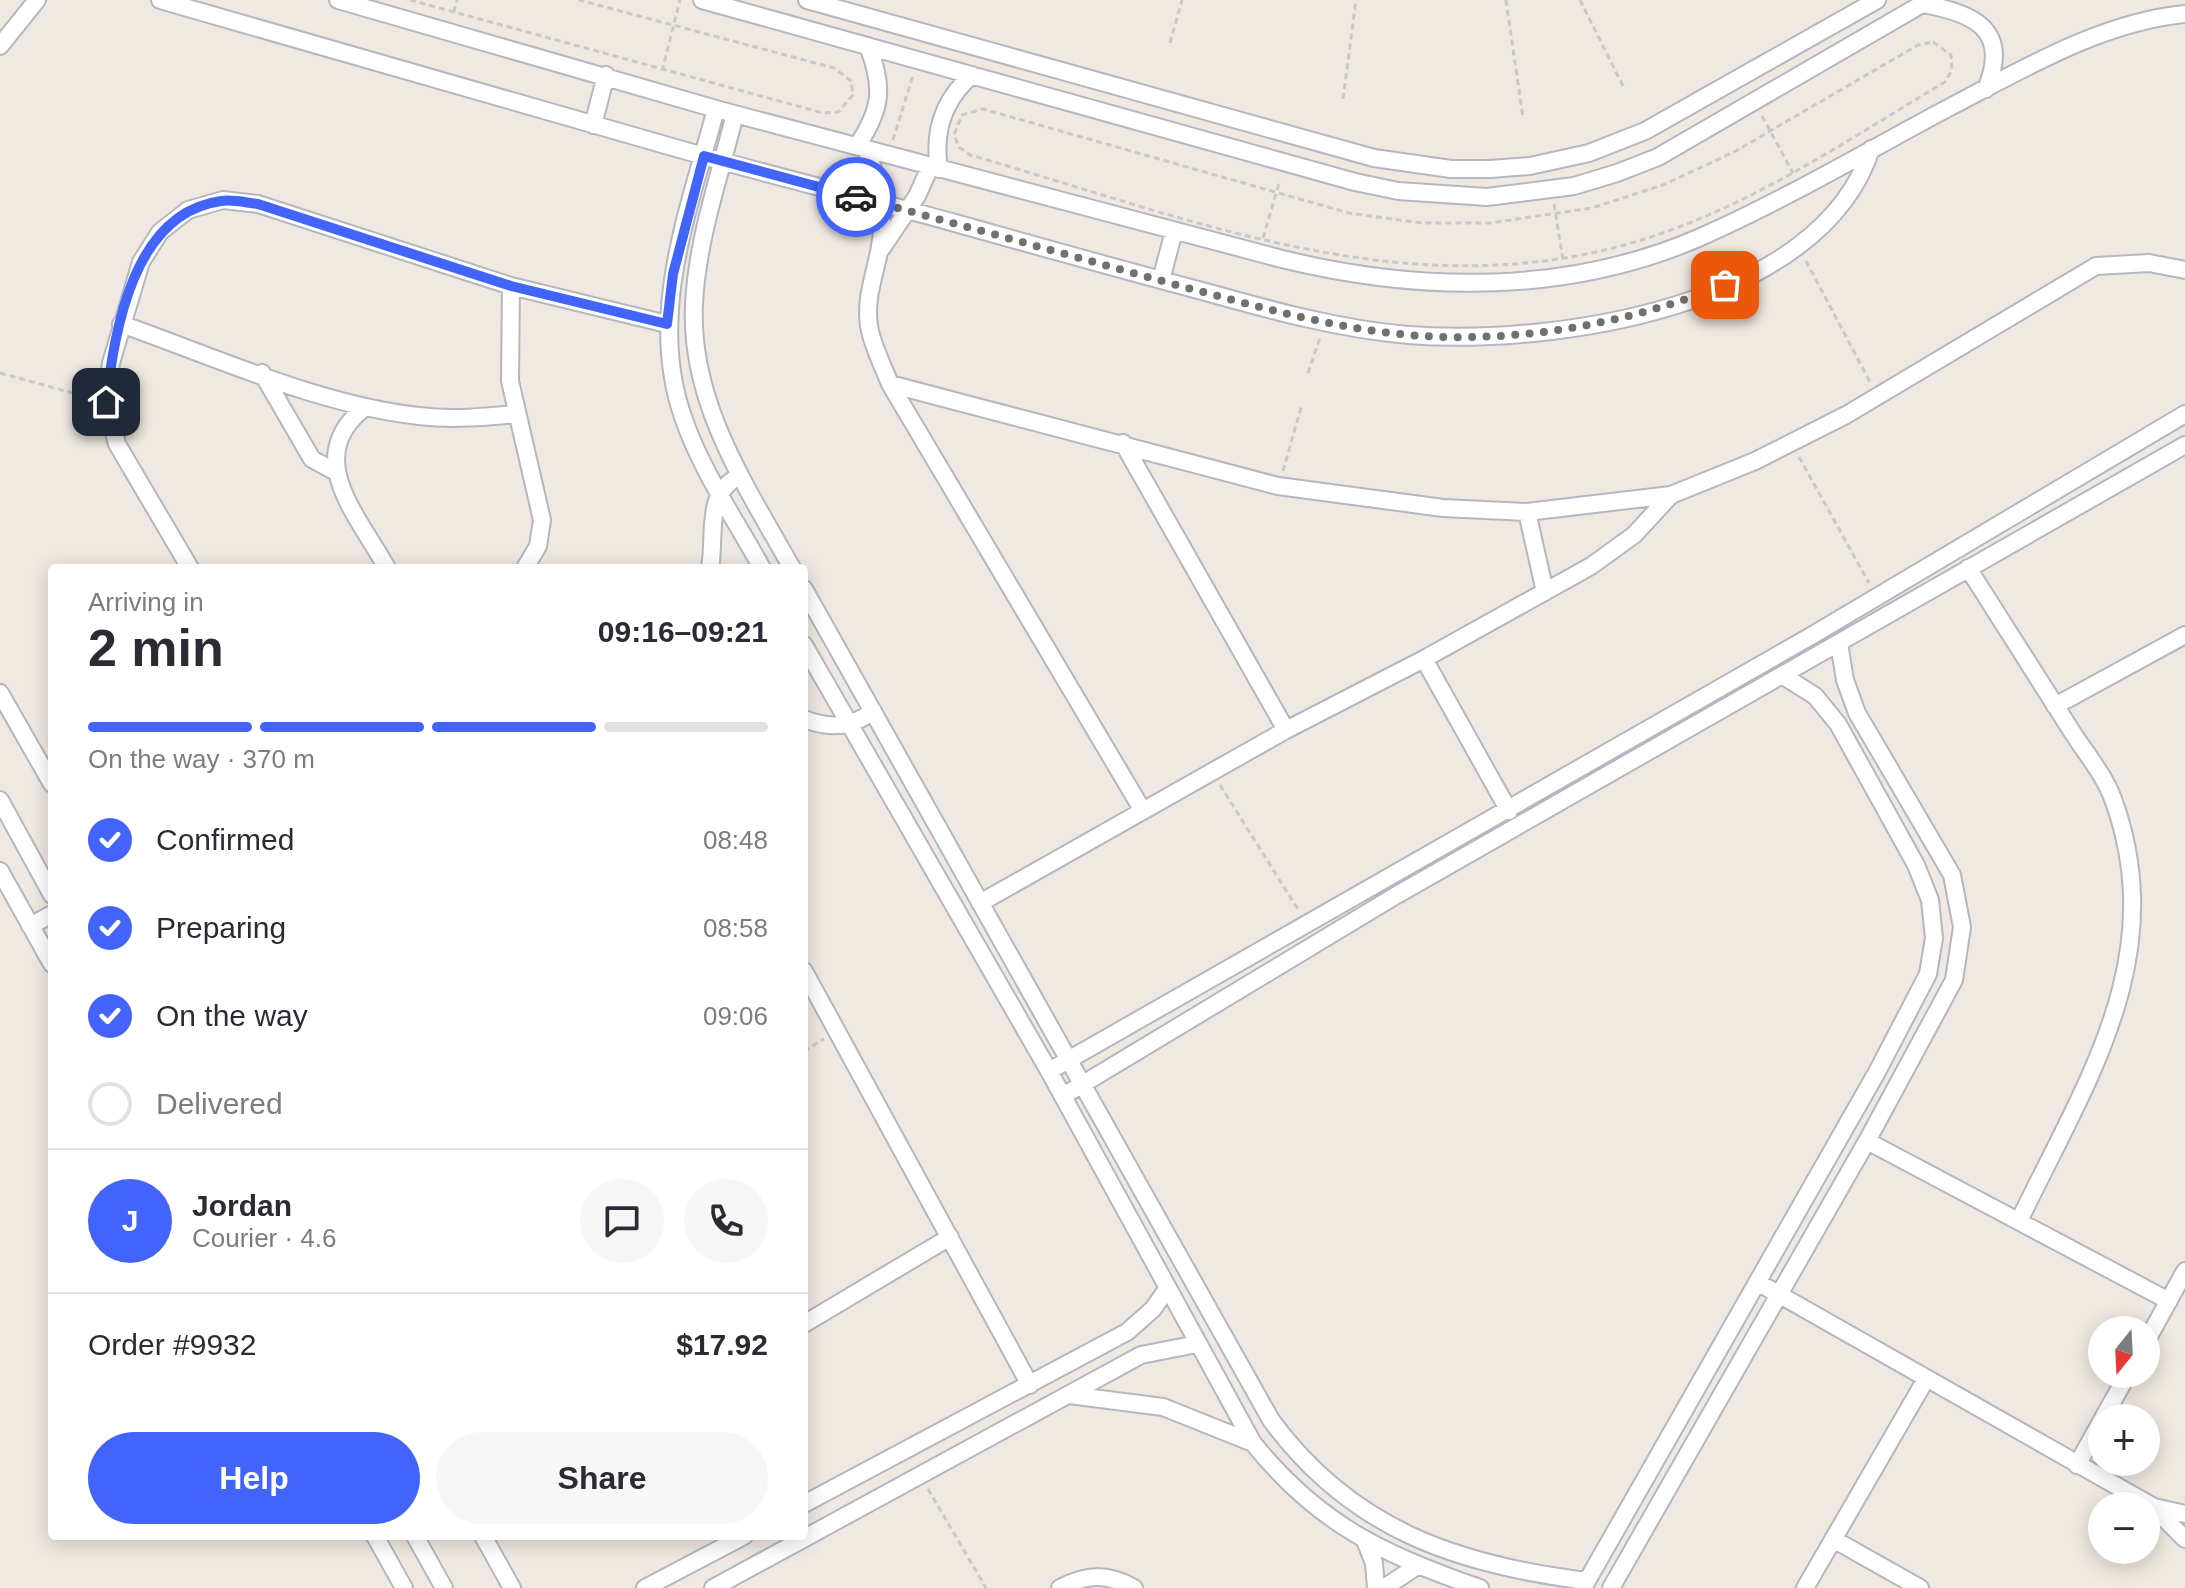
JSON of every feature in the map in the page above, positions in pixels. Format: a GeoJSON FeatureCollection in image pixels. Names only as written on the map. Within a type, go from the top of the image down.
{"type":"FeatureCollection","features":[{"type":"Feature","properties":{"kind":"street"},"geometry":{"type":"LineString","coordinates":[[0,46],[37,0]]}},
{"type":"Feature","properties":{"kind":"street"},"geometry":{"type":"LineString","coordinates":[[160,0],[723,162],[1324,323],[1444,337],[1565,330],[1686,300],[1799,249],[1845,202],[1871,149]]}},
{"type":"Feature","properties":{"kind":"street"},"geometry":{"type":"LineString","coordinates":[[338,0],[716,109],[1337,273],[1411,283],[1485,284],[1565,276],[1632,261],[1702,236],[1986,89],[2098,36],[2185,14]]}},
{"type":"Feature","properties":{"kind":"street"},"geometry":{"type":"LineString","coordinates":[[702,0],[1285,162],[1384,188],[1442,196],[1487,197],[1551,190],[1617,173],[1658,157],[1926,2],[1957,10],[1979,21],[1993,41],[1995,66],[1986,89]]}},
{"type":"Feature","properties":{"kind":"street"},"geometry":{"type":"LineString","coordinates":[[807,0],[1374,158],[1451,169],[1490,169],[1559,160],[1645,131],[1877,0]]}},
{"type":"Feature","properties":{"kind":"street"},"geometry":{"type":"LineString","coordinates":[[868,46],[878,71],[879,98],[861,148],[881,203],[879,253],[868,300],[869,327],[890,384],[1143,811]]}},
{"type":"Feature","properties":{"kind":"street"},"geometry":{"type":"LineString","coordinates":[[593,125],[606,75]]}},
{"type":"Feature","properties":{"kind":"street"},"geometry":{"type":"LineString","coordinates":[[879,253],[934,168],[937,135],[947,102],[972,75]]}},
{"type":"Feature","properties":{"kind":"street"},"geometry":{"type":"LineString","coordinates":[[716,109],[673,274],[667,324],[671,372],[683,417],[760,564]]}},
{"type":"Feature","properties":{"kind":"street"},"geometry":{"type":"LineString","coordinates":[[735,114],[697,277],[694,330],[708,406],[740,476],[790,564]]}},
{"type":"Feature","properties":{"kind":"street"},"geometry":{"type":"LineString","coordinates":[[188,564],[117,444],[106,402],[121,324],[141,262],[160,232],[188,210],[223,200],[258,204],[511,286],[667,324]]}},
{"type":"Feature","properties":{"kind":"street"},"geometry":{"type":"LineString","coordinates":[[1161,280],[1174,231]]}},
{"type":"Feature","properties":{"kind":"street"},"geometry":{"type":"LineString","coordinates":[[890,384],[1278,486],[1443,508],[1527,512],[1671,495],[1755,461],[1878,396],[2096,266],[2149,263],[2185,270]]}},
{"type":"Feature","properties":{"kind":"street"},"geometry":{"type":"LineString","coordinates":[[511,286],[510,381],[539,495],[542,520],[538,546],[527,564]]}},
{"type":"Feature","properties":{"kind":"street"},"geometry":{"type":"LineString","coordinates":[[121,324],[365,407],[421,416],[469,418],[517,414]]}},
{"type":"Feature","properties":{"kind":"street"},"geometry":{"type":"LineString","coordinates":[[262,373],[312,459],[334,471],[385,564]]}},
{"type":"Feature","properties":{"kind":"street"},"geometry":{"type":"LineString","coordinates":[[334,471],[341,434],[365,407]]}},
{"type":"Feature","properties":{"kind":"street"},"geometry":{"type":"LineString","coordinates":[[1049,1071],[1509,811],[2185,414]]}},
{"type":"Feature","properties":{"kind":"street"},"geometry":{"type":"LineString","coordinates":[[1123,443],[1286,730]]}},
{"type":"Feature","properties":{"kind":"street"},"geometry":{"type":"LineString","coordinates":[[1063,1096],[1395,896],[2185,445]]}},
{"type":"Feature","properties":{"kind":"street"},"geometry":{"type":"LineString","coordinates":[[710,564],[714,508],[720,491],[740,476]]}},
{"type":"Feature","properties":{"kind":"street"},"geometry":{"type":"LineString","coordinates":[[980,903],[1286,730],[1545,592],[1613,551],[1653,517],[1671,495]]}},
{"type":"Feature","properties":{"kind":"street"},"geometry":{"type":"LineString","coordinates":[[1527,512],[1545,592]]}},
{"type":"Feature","properties":{"kind":"street"},"geometry":{"type":"LineString","coordinates":[[1968,568],[2113,796],[2128,852],[2133,910],[2129,968],[2114,1024],[2019,1221]]}},
{"type":"Feature","properties":{"kind":"street"},"geometry":{"type":"LineString","coordinates":[[808,596],[1271,1420],[1319,1476],[1371,1516],[1433,1546],[1503,1567],[1585,1585],[1921,991],[1932,956],[1934,919],[1925,882],[1846,739],[1815,696],[1782,675]]}},
{"type":"Feature","properties":{"kind":"street"},"geometry":{"type":"LineString","coordinates":[[2055,706],[2185,635]]}},
{"type":"Feature","properties":{"kind":"street"},"geometry":{"type":"LineString","coordinates":[[1611,1588],[1944,1005],[1954,980],[1962,927],[1959,901],[1941,851],[1850,697],[1839,643]]}},
{"type":"Feature","properties":{"kind":"street"},"geometry":{"type":"LineString","coordinates":[[808,652],[1049,1071],[1253,1443],[1309,1504],[1366,1543],[1417,1566],[1480,1588]]}},
{"type":"Feature","properties":{"kind":"street"},"geometry":{"type":"LineString","coordinates":[[1424,659],[1509,811]]}},
{"type":"Feature","properties":{"kind":"street"},"geometry":{"type":"LineString","coordinates":[[0,693],[48,777]]}},
{"type":"Feature","properties":{"kind":"street"},"geometry":{"type":"LineString","coordinates":[[808,720],[828,726],[848,725],[873,711]]}},
{"type":"Feature","properties":{"kind":"street"},"geometry":{"type":"LineString","coordinates":[[1846,739],[1866,728]]}},
{"type":"Feature","properties":{"kind":"street"},"geometry":{"type":"LineString","coordinates":[[0,800],[48,888]]}},
{"type":"Feature","properties":{"kind":"street"},"geometry":{"type":"LineString","coordinates":[[0,871],[48,957]]}},
{"type":"Feature","properties":{"kind":"street"},"geometry":{"type":"LineString","coordinates":[[30,926],[48,916]]}},
{"type":"Feature","properties":{"kind":"street"},"geometry":{"type":"LineString","coordinates":[[808,978],[1030,1385]]}},
{"type":"Feature","properties":{"kind":"street"},"geometry":{"type":"LineString","coordinates":[[1867,1141],[2169,1301]]}},
{"type":"Feature","properties":{"kind":"street"},"geometry":{"type":"LineString","coordinates":[[808,1322],[950,1237]]}},
{"type":"Feature","properties":{"kind":"street"},"geometry":{"type":"LineString","coordinates":[[2160,1317],[2185,1271]]}},
{"type":"Feature","properties":{"kind":"street"},"geometry":{"type":"LineString","coordinates":[[1757,1282],[2126,1492]]}},
{"type":"Feature","properties":{"kind":"street"},"geometry":{"type":"LineString","coordinates":[[808,1502],[1070,1364],[1141,1322],[1167,1289]]}},
{"type":"Feature","properties":{"kind":"street"},"geometry":{"type":"LineString","coordinates":[[808,1536],[1153,1350],[1197,1344]]}},
{"type":"Feature","properties":{"kind":"street"},"geometry":{"type":"LineString","coordinates":[[1070,1364],[1084,1386]]}},
{"type":"Feature","properties":{"kind":"street"},"geometry":{"type":"LineString","coordinates":[[1805,1588],[1926,1379]]}},
{"type":"Feature","properties":{"kind":"street"},"geometry":{"type":"LineString","coordinates":[[1067,1395],[1099,1396],[1163,1407],[1214,1424],[1253,1443]]}},
{"type":"Feature","properties":{"kind":"street"},"geometry":{"type":"LineString","coordinates":[[2077,1465],[2088,1446]]}},
{"type":"Feature","properties":{"kind":"street"},"geometry":{"type":"LineString","coordinates":[[2160,1508],[2185,1514]]}},
{"type":"Feature","properties":{"kind":"street"},"geometry":{"type":"LineString","coordinates":[[2160,1514],[2185,1539]]}},
{"type":"Feature","properties":{"kind":"street"},"geometry":{"type":"LineString","coordinates":[[1833,1539],[1920,1588]]}},
{"type":"Feature","properties":{"kind":"street"},"geometry":{"type":"LineString","coordinates":[[377,1540],[404,1588]]}},
{"type":"Feature","properties":{"kind":"street"},"geometry":{"type":"LineString","coordinates":[[417,1540],[444,1588]]}},
{"type":"Feature","properties":{"kind":"street"},"geometry":{"type":"LineString","coordinates":[[485,1540],[512,1588]]}},
{"type":"Feature","properties":{"kind":"street"},"geometry":{"type":"LineString","coordinates":[[645,1588],[736,1540]]}},
{"type":"Feature","properties":{"kind":"street"},"geometry":{"type":"LineString","coordinates":[[713,1588],[801,1540]]}},
{"type":"Feature","properties":{"kind":"street"},"geometry":{"type":"LineString","coordinates":[[1366,1543],[1374,1563],[1376,1588]]}},
{"type":"Feature","properties":{"kind":"street"},"geometry":{"type":"LineString","coordinates":[[1384,1588],[1417,1566]]}},
{"type":"Feature","properties":{"kind":"street"},"geometry":{"type":"LineString","coordinates":[[1060,1588],[1087,1576],[1099,1576],[1134,1588]]}},
{"type":"Feature","properties":{"kind":"path"},"geometry":{"type":"LineString","coordinates":[[410,0],[823,113],[845,108],[853,95],[851,81],[841,70],[579,0]]}},
{"type":"Feature","properties":{"kind":"path"},"geometry":{"type":"LineString","coordinates":[[658,90],[680,0]]}},
{"type":"Feature","properties":{"kind":"path"},"geometry":{"type":"LineString","coordinates":[[1170,43],[1182,0]]}},
{"type":"Feature","properties":{"kind":"path"},"geometry":{"type":"LineString","coordinates":[[1343,99],[1356,0]]}},
{"type":"Feature","properties":{"kind":"path"},"geometry":{"type":"LineString","coordinates":[[1506,0],[1523,118]]}},
{"type":"Feature","properties":{"kind":"path"},"geometry":{"type":"LineString","coordinates":[[1580,0],[1624,88]]}},
{"type":"Feature","properties":{"kind":"path"},"geometry":{"type":"LineString","coordinates":[[888,155],[918,60]]}},
{"type":"Feature","properties":{"kind":"path"},"geometry":{"type":"LineString","coordinates":[[1754,101],[1800,187]]}},
{"type":"Feature","properties":{"kind":"path"},"geometry":{"type":"LineString","coordinates":[[1258,253],[1285,162]]}},
{"type":"Feature","properties":{"kind":"path"},"geometry":{"type":"LineString","coordinates":[[1551,190],[1565,276]]}},
{"type":"Feature","properties":{"kind":"path"},"geometry":{"type":"LineString","coordinates":[[1799,249],[1878,396]]}},
{"type":"Feature","properties":{"kind":"path"},"geometry":{"type":"LineString","coordinates":[[1308,373],[1324,323]]}},
{"type":"Feature","properties":{"kind":"path"},"geometry":{"type":"LineString","coordinates":[[0,373],[106,402]]}},
{"type":"Feature","properties":{"kind":"path"},"geometry":{"type":"LineString","coordinates":[[1278,486],[1302,404]]}},
{"type":"Feature","properties":{"kind":"path"},"geometry":{"type":"LineString","coordinates":[[1791,443],[1877,597]]}},
{"type":"Feature","properties":{"kind":"path"},"geometry":{"type":"LineString","coordinates":[[1212,772],[1307,924]]}},
{"type":"Feature","properties":{"kind":"path"},"geometry":{"type":"LineString","coordinates":[[920,1475],[986,1588]]}},
{"type":"Feature","properties":{"kind":"way so far"},"geometry":{"type":"LineString","coordinates":[[856,197],[1290,315],[1404,335],[1485,337],[1565,330],[1646,313],[1725,285]]}},
{"type":"Feature","properties":{"kind":"route"},"geometry":{"type":"LineString","coordinates":[[106,402],[111,363],[141,262],[160,232],[188,210],[223,200],[258,204],[511,286],[667,324],[678,250],[704,156],[856,197]]}}]}
